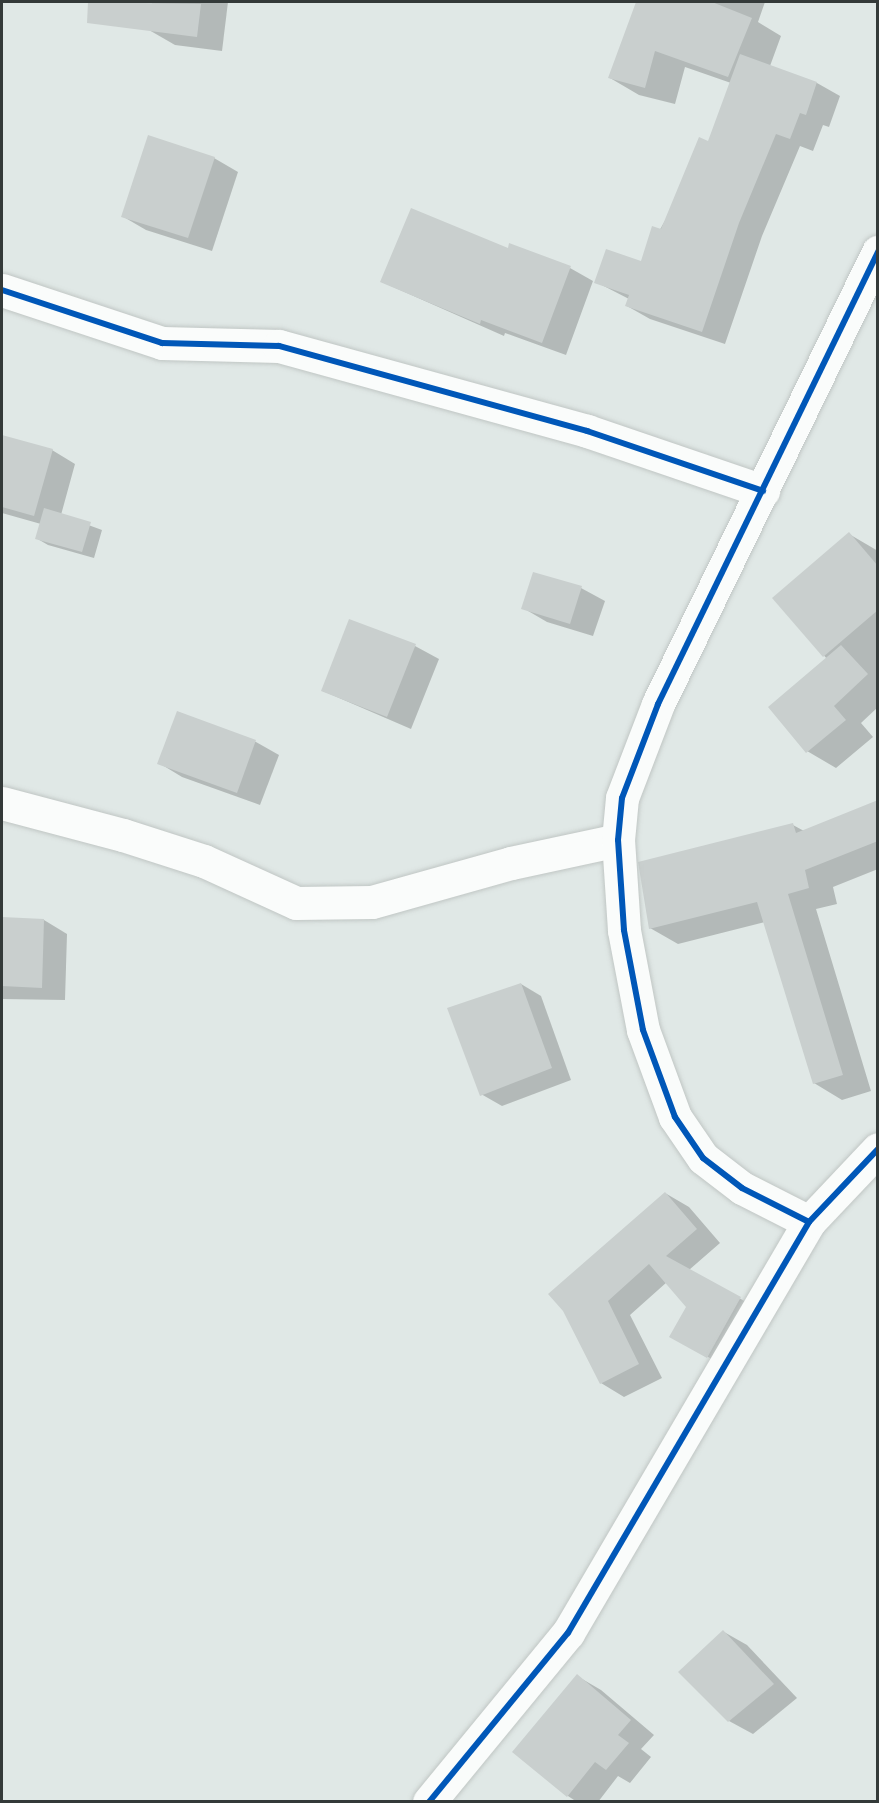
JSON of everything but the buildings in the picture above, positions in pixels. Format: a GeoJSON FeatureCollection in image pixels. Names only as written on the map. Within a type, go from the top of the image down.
{"type":"FeatureCollection","features":[{"type":"Feature","properties":{"kind":"street"},"geometry":{"type":"LineString","coordinates":[[808,1222],[742,1188],[703,1158],[675,1116],[643,1030],[624,930],[618,840],[622,798],[658,704],[878,252]]}},
{"type":"Feature","properties":{"kind":"street"},"geometry":{"type":"LineString","coordinates":[[2,290],[162,343],[279,346],[587,430],[763,491]]}},
{"type":"Feature","properties":{"kind":"street"},"geometry":{"type":"LineString","coordinates":[[2,803],[123,835],[204,861],[296,903],[372,902],[511,863],[618,840]]}},
{"type":"Feature","properties":{"kind":"street"},"geometry":{"type":"LineString","coordinates":[[429,1802],[568,1633],[808,1222],[878,1149]]}},
{"type":"Feature","properties":{"kind":"cycle path"},"geometry":{"type":"LineString","coordinates":[[809,1222],[742,1188],[703,1158],[675,1117],[643,1030],[624,930],[618,840],[622,798],[658,704],[878,252]]}},
{"type":"Feature","properties":{"kind":"cycle path"},"geometry":{"type":"LineString","coordinates":[[2,290],[162,343],[279,346],[587,431],[763,491]]}},
{"type":"Feature","properties":{"kind":"cycle path"},"geometry":{"type":"LineString","coordinates":[[429,1802],[568,1633],[809,1222],[878,1149]]}}]}
